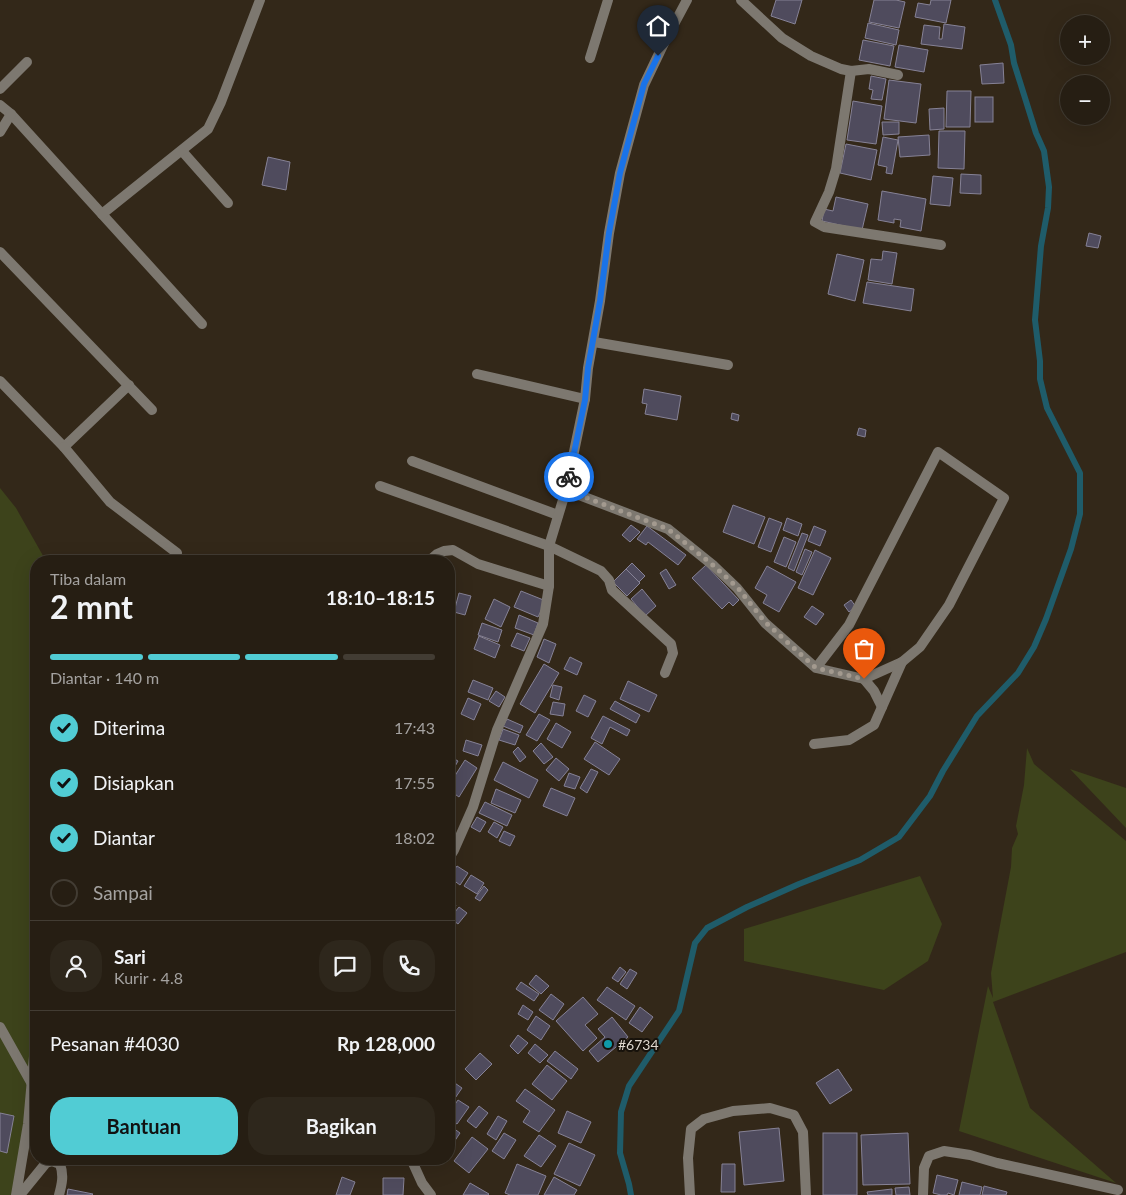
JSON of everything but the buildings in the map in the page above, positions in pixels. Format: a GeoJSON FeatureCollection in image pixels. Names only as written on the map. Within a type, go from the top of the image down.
{"type":"FeatureCollection","features":[{"type":"Feature","properties":{"kind":"street"},"geometry":{"type":"LineString","coordinates":[[102,214],[208,129],[221,102],[260,0]]}},
{"type":"Feature","properties":{"kind":"street"},"geometry":{"type":"LineString","coordinates":[[590,58],[608,0]]}},
{"type":"Feature","properties":{"kind":"street"},"geometry":{"type":"LineString","coordinates":[[455,848],[473,807],[497,730],[543,624],[549,586],[549,546],[566,490],[585,400],[588,368],[594,342],[609,233],[620,173],[644,84],[664,41],[687,0]]}},
{"type":"Feature","properties":{"kind":"street"},"geometry":{"type":"LineString","coordinates":[[741,0],[782,38],[811,56],[841,69],[851,71],[868,69],[898,75]]}},
{"type":"Feature","properties":{"kind":"street"},"geometry":{"type":"LineString","coordinates":[[0,89],[27,62]]}},
{"type":"Feature","properties":{"kind":"street"},"geometry":{"type":"LineString","coordinates":[[851,71],[836,169],[829,192],[815,222],[824,227],[941,245]]}},
{"type":"Feature","properties":{"kind":"street"},"geometry":{"type":"LineString","coordinates":[[0,105],[11,114],[202,324]]}},
{"type":"Feature","properties":{"kind":"street"},"geometry":{"type":"LineString","coordinates":[[0,132],[11,114]]}},
{"type":"Feature","properties":{"kind":"street"},"geometry":{"type":"LineString","coordinates":[[182,151],[228,203]]}},
{"type":"Feature","properties":{"kind":"street"},"geometry":{"type":"LineString","coordinates":[[2,257],[152,410]]}},
{"type":"Feature","properties":{"kind":"street"},"geometry":{"type":"LineString","coordinates":[[594,342],[728,365]]}},
{"type":"Feature","properties":{"kind":"street"},"geometry":{"type":"LineString","coordinates":[[477,374],[585,400]]}},
{"type":"Feature","properties":{"kind":"street"},"geometry":{"type":"LineString","coordinates":[[0,381],[64,446],[110,502],[177,553]]}},
{"type":"Feature","properties":{"kind":"street"},"geometry":{"type":"LineString","coordinates":[[64,446],[128,385]]}},
{"type":"Feature","properties":{"kind":"street"},"geometry":{"type":"LineString","coordinates":[[566,490],[668,529],[738,588],[765,622],[816,668],[864,679],[902,662],[920,647],[949,605],[1004,498],[938,452],[849,625],[816,668]]}},
{"type":"Feature","properties":{"kind":"street"},"geometry":{"type":"LineString","coordinates":[[412,461],[558,515]]}},
{"type":"Feature","properties":{"kind":"street"},"geometry":{"type":"LineString","coordinates":[[380,486],[549,546],[601,571],[609,580],[612,590],[671,644],[673,653],[665,673]]}},
{"type":"Feature","properties":{"kind":"street"},"geometry":{"type":"LineString","coordinates":[[436,555],[444,551],[453,550],[478,564],[549,586]]}},
{"type":"Feature","properties":{"kind":"street"},"geometry":{"type":"LineString","coordinates":[[814,744],[850,740],[874,725],[902,662]]}},
{"type":"Feature","properties":{"kind":"street"},"geometry":{"type":"LineString","coordinates":[[864,679],[874,691],[882,707]]}},
{"type":"Feature","properties":{"kind":"street"},"geometry":{"type":"LineString","coordinates":[[0,1027],[30,1080]]}},
{"type":"Feature","properties":{"kind":"street"},"geometry":{"type":"LineString","coordinates":[[16,1195],[30,1104]]}},
{"type":"Feature","properties":{"kind":"street"},"geometry":{"type":"LineString","coordinates":[[690,1195],[688,1158],[692,1129],[704,1119],[733,1111],[770,1108],[794,1115],[803,1132],[806,1195]]}},
{"type":"Feature","properties":{"kind":"street"},"geometry":{"type":"LineString","coordinates":[[923,1195],[924,1168],[929,1156],[944,1151],[970,1155],[997,1163],[1118,1190]]}},
{"type":"Feature","properties":{"kind":"street"},"geometry":{"type":"LineString","coordinates":[[20,1195],[45,1165]]}},
{"type":"Feature","properties":{"kind":"street"},"geometry":{"type":"LineString","coordinates":[[59,1195],[63,1179],[60,1165]]}},
{"type":"Feature","properties":{"kind":"street"},"geometry":{"type":"LineString","coordinates":[[414,1165],[422,1183],[431,1195]]}},
{"type":"Feature","properties":{"kind":"green space"},"geometry":{"type":"Polygon","coordinates":[[[0,488],[16,508],[43,555],[30,555],[30,1143],[19,1195],[0,1195],[0,488]]]}},
{"type":"Feature","properties":{"kind":"green space"},"geometry":{"type":"Polygon","coordinates":[[[1027,748],[1034,764],[1126,841],[1126,952],[993,1002],[1030,1108],[1116,1183],[959,1131],[988,986],[993,998],[991,973],[1011,867],[1012,848],[1018,834],[1016,826],[1024,785],[1027,748]]]}},
{"type":"Feature","properties":{"kind":"green space"},"geometry":{"type":"Polygon","coordinates":[[[1070,769],[1126,788],[1126,828],[1070,769]]]}},
{"type":"Feature","properties":{"kind":"green space"},"geometry":{"type":"Polygon","coordinates":[[[920,876],[942,924],[928,961],[884,990],[744,961],[744,929],[920,876]]]}},
{"type":"Feature","properties":{"kind":"waterway"},"geometry":{"type":"LineString","coordinates":[[631,1195],[620,1153],[621,1112],[629,1086],[679,1011],[695,943],[707,928],[747,907],[860,860],[899,837],[930,796],[977,716],[1018,673],[1034,647],[1071,549],[1080,514],[1080,473],[1047,408],[1040,379],[1040,361],[1035,320],[1041,246],[1048,208],[1049,187],[1044,151],[1036,133],[1014,63],[1011,45],[995,0]]}},
{"type":"Feature","properties":{"kind":"way so far"},"geometry":{"type":"LineString","coordinates":[[569,477],[566,490],[668,529],[738,588],[765,622],[816,668],[864,679]]}},
{"type":"Feature","properties":{"kind":"place","name":"#6734"},"geometry":{"type":"Point","coordinates":[608,1044]}},
{"type":"Feature","properties":{"kind":"route"},"geometry":{"type":"LineString","coordinates":[[569,477],[585,400],[588,368],[620,173],[644,84],[658,56]]}}]}
